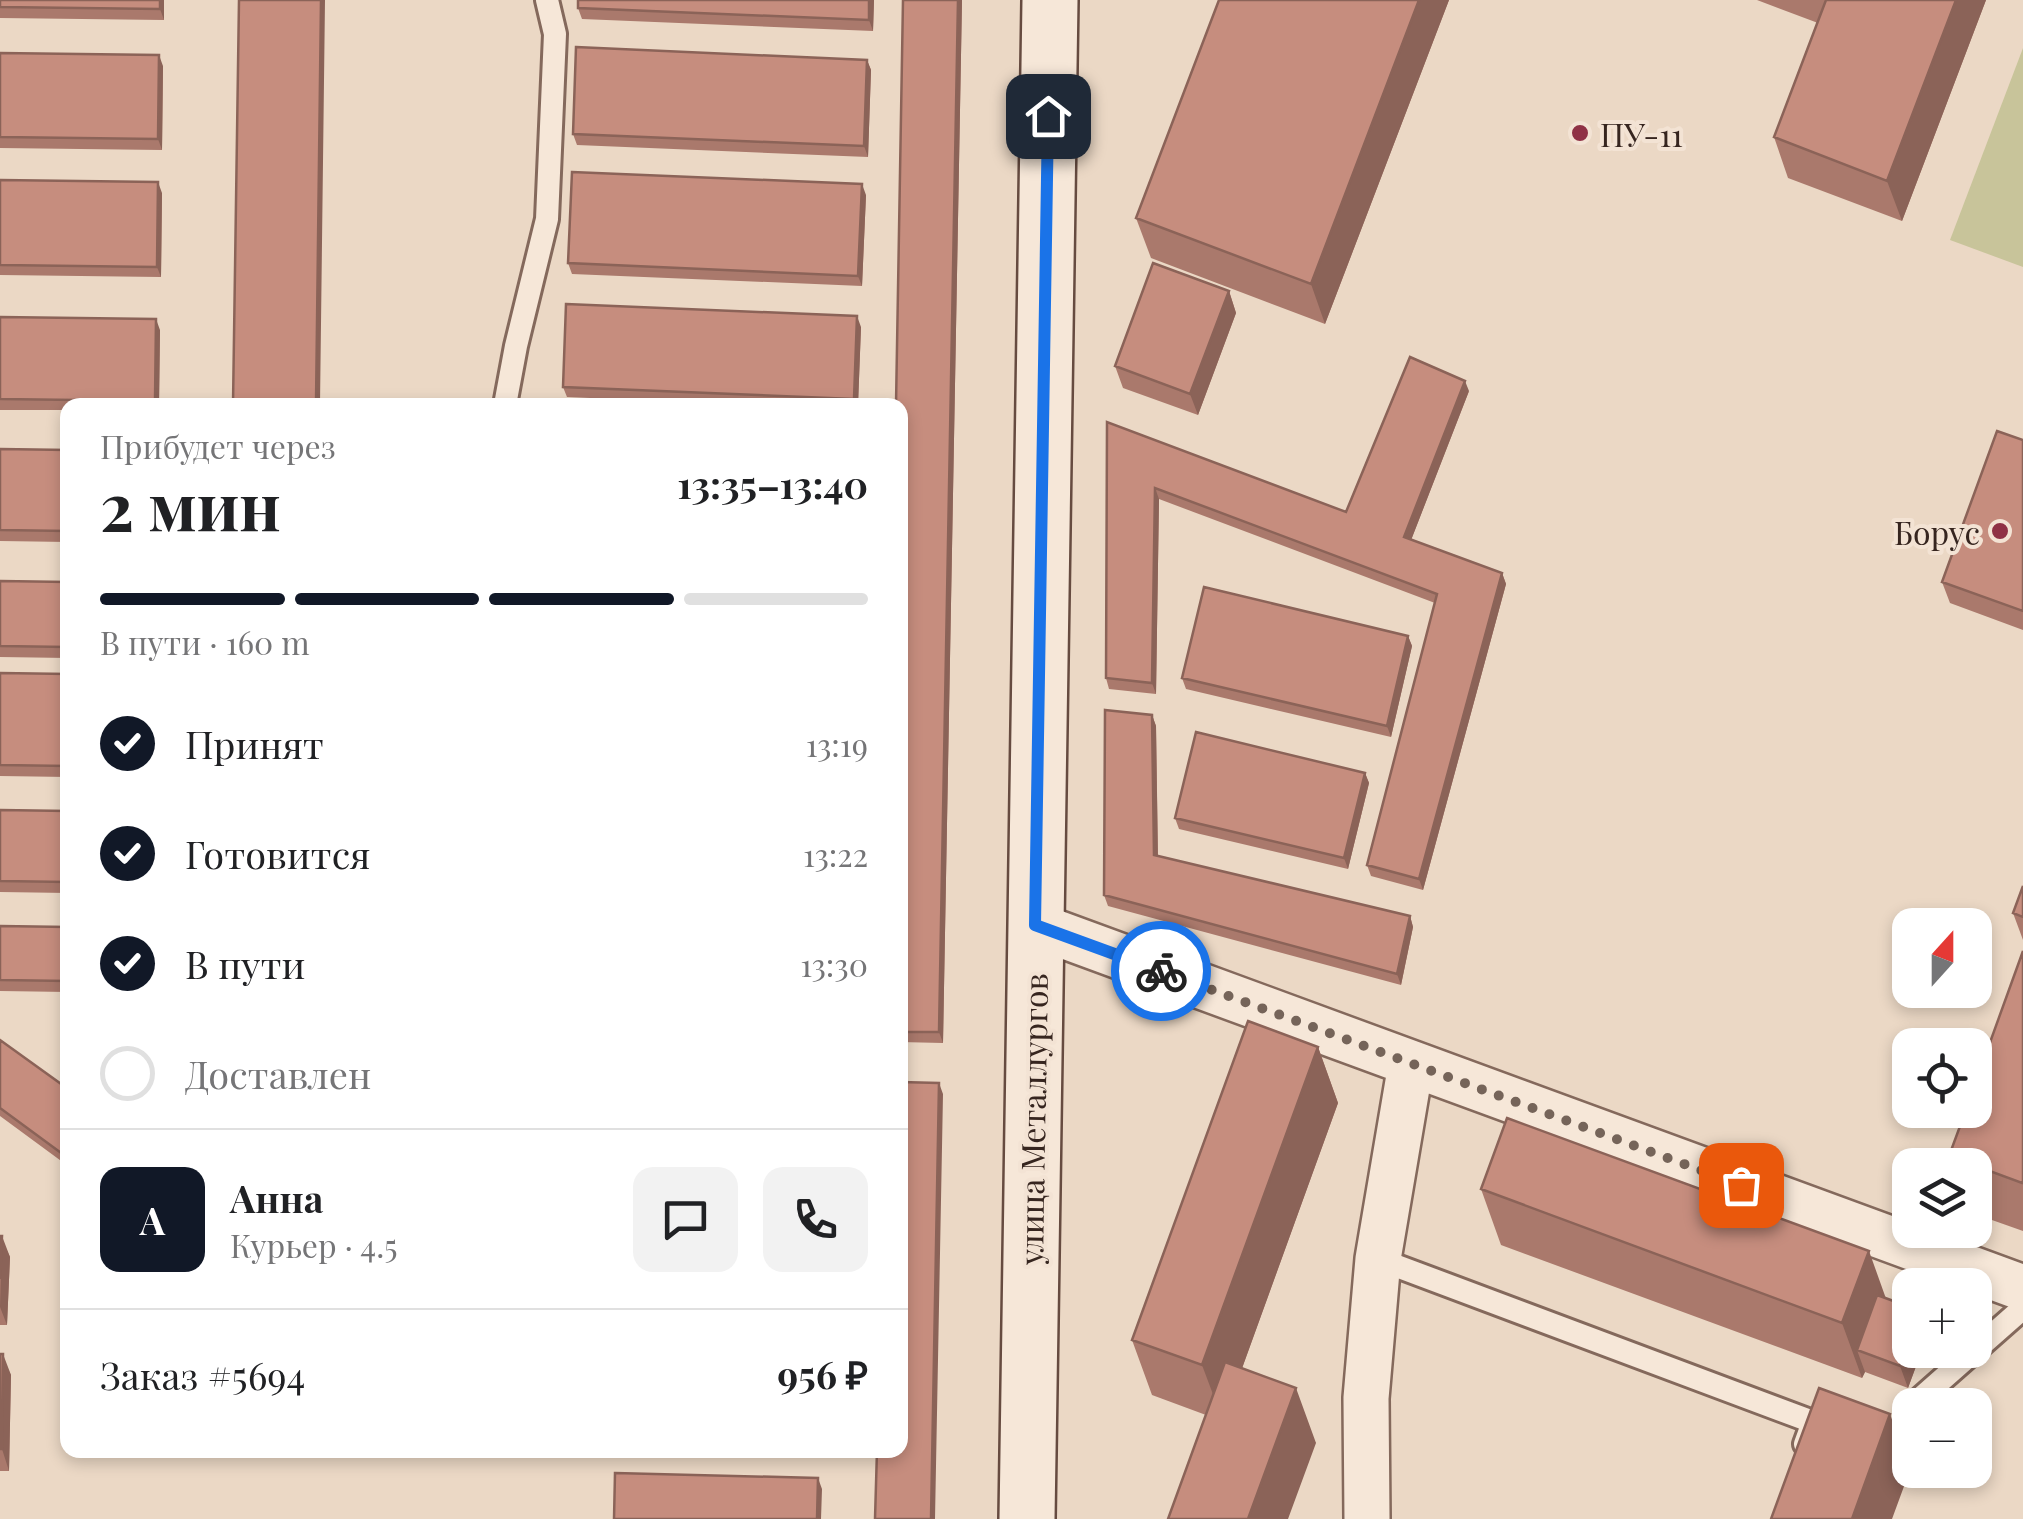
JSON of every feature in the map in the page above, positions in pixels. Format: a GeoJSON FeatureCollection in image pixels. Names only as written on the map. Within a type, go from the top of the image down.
{"type":"FeatureCollection","features":[{"type":"Feature","properties":{"kind":"street","name":"улица Металлургов"},"geometry":{"type":"LineString","coordinates":[[1027,1519],[1050,0]]}},
{"type":"Feature","properties":{"kind":"street"},"geometry":{"type":"LineString","coordinates":[[1035,925],[1411,1064],[1892,1229]]}},
{"type":"Feature","properties":{"kind":"street"},"geometry":{"type":"LineString","coordinates":[[1367,1519],[1366,1398],[1378,1259],[1411,1064]]}},
{"type":"Feature","properties":{"kind":"street"},"geometry":{"type":"LineString","coordinates":[[1941,1248],[2023,1288]]}},
{"type":"Feature","properties":{"kind":"lane"},"geometry":{"type":"LineString","coordinates":[[507,398],[547,219],[556,34],[547,0]]}},
{"type":"Feature","properties":{"kind":"lane"},"geometry":{"type":"LineString","coordinates":[[1378,1259],[1813,1422],[1795,1471]]}},
{"type":"Feature","properties":{"kind":"lane"},"geometry":{"type":"LineString","coordinates":[[1932,1388],[2023,1308]]}},
{"type":"Feature","properties":{"kind":"shaded area"},"geometry":{"type":"Polygon","coordinates":[[[2023,48],[2023,267],[1950,240],[2023,48]]]}},
{"type":"Feature","properties":{"kind":"building"},"geometry":{"type":"Polygon","coordinates":[[[0,0],[160,0],[160,9],[0,7],[0,0]]]}},
{"type":"Feature","properties":{"kind":"building"},"geometry":{"type":"Polygon","coordinates":[[[239,0],[321,0],[316,398],[233,398],[239,0]]]}},
{"type":"Feature","properties":{"kind":"building"},"geometry":{"type":"Polygon","coordinates":[[[578,0],[869,0],[869,20],[578,8],[578,0]]]}},
{"type":"Feature","properties":{"kind":"building"},"geometry":{"type":"Polygon","coordinates":[[[903,0],[958,0],[939,1032],[908,1032],[908,398],[896,398],[903,0]]]}},
{"type":"Feature","properties":{"kind":"building"},"geometry":{"type":"Polygon","coordinates":[[[1219,0],[1419,0],[1311,284],[1136,218],[1219,0]]]}},
{"type":"Feature","properties":{"kind":"building"},"geometry":{"type":"Polygon","coordinates":[[[1826,0],[1956,0],[1887,181],[1774,137],[1826,0]]]}},
{"type":"Feature","properties":{"kind":"building"},"geometry":{"type":"Polygon","coordinates":[[[576,47],[867,60],[864,146],[573,134],[576,47]]]}},
{"type":"Feature","properties":{"kind":"building"},"geometry":{"type":"Polygon","coordinates":[[[0,53],[159,55],[158,139],[0,137],[0,53]]]}},
{"type":"Feature","properties":{"kind":"building"},"geometry":{"type":"Polygon","coordinates":[[[572,172],[862,184],[858,276],[568,263],[572,172]]]}},
{"type":"Feature","properties":{"kind":"building"},"geometry":{"type":"Polygon","coordinates":[[[0,180],[158,182],[157,267],[0,265],[0,180]]]}},
{"type":"Feature","properties":{"kind":"building"},"geometry":{"type":"Polygon","coordinates":[[[1153,263],[1229,291],[1190,394],[1115,366],[1153,263]]]}},
{"type":"Feature","properties":{"kind":"building"},"geometry":{"type":"Polygon","coordinates":[[[566,304],[857,316],[854,398],[563,387],[566,304]]]}},
{"type":"Feature","properties":{"kind":"building"},"geometry":{"type":"Polygon","coordinates":[[[0,317],[156,319],[155,398],[0,399],[0,317]]]}},
{"type":"Feature","properties":{"kind":"building"},"geometry":{"type":"Polygon","coordinates":[[[1410,357],[1465,381],[1404,537],[1502,573],[1419,879],[1367,865],[1437,594],[1155,488],[1152,683],[1106,678],[1107,422],[1346,512],[1410,357]]]}},
{"type":"Feature","properties":{"kind":"building","name":"Борус"},"geometry":{"type":"Polygon","coordinates":[[[1997,431],[2023,440],[2023,611],[1942,582],[1997,431]]]}},
{"type":"Feature","properties":{"kind":"building"},"geometry":{"type":"Polygon","coordinates":[[[0,449],[60,450],[60,531],[0,530],[0,449]]]}},
{"type":"Feature","properties":{"kind":"building"},"geometry":{"type":"Polygon","coordinates":[[[0,581],[60,582],[60,647],[0,646],[0,581]]]}},
{"type":"Feature","properties":{"kind":"building"},"geometry":{"type":"Polygon","coordinates":[[[1204,587],[1408,636],[1387,726],[1182,678],[1204,587]]]}},
{"type":"Feature","properties":{"kind":"building"},"geometry":{"type":"Polygon","coordinates":[[[0,673],[60,674],[60,766],[0,765],[0,673]]]}},
{"type":"Feature","properties":{"kind":"building"},"geometry":{"type":"Polygon","coordinates":[[[1105,710],[1152,715],[1154,855],[1410,916],[1397,974],[1104,895],[1105,710]]]}},
{"type":"Feature","properties":{"kind":"building"},"geometry":{"type":"Polygon","coordinates":[[[1196,732],[1365,773],[1344,858],[1175,818],[1196,732]]]}},
{"type":"Feature","properties":{"kind":"building"},"geometry":{"type":"Polygon","coordinates":[[[0,810],[60,811],[60,882],[0,881],[0,810]]]}},
{"type":"Feature","properties":{"kind":"building"},"geometry":{"type":"Polygon","coordinates":[[[2023,886],[2023,917],[2013,913],[2023,886]]]}},
{"type":"Feature","properties":{"kind":"building"},"geometry":{"type":"Polygon","coordinates":[[[0,926],[60,927],[60,981],[0,980],[0,926]]]}},
{"type":"Feature","properties":{"kind":"building"},"geometry":{"type":"Polygon","coordinates":[[[2023,951],[2022,1183],[1992,1172],[1992,1148],[1952,1148],[1959,1128],[1992,1128],[1992,1037],[2023,951]]]}},
{"type":"Feature","properties":{"kind":"building"},"geometry":{"type":"Polygon","coordinates":[[[1248,1021],[1318,1047],[1202,1365],[1132,1340],[1248,1021]]]}},
{"type":"Feature","properties":{"kind":"building"},"geometry":{"type":"Polygon","coordinates":[[[0,1040],[60,1083],[60,1152],[0,1108],[0,1040]]]}},
{"type":"Feature","properties":{"kind":"building"},"geometry":{"type":"Polygon","coordinates":[[[908,1082],[939,1083],[931,1519],[875,1519],[877,1458],[908,1458],[908,1082]]]}},
{"type":"Feature","properties":{"kind":"building"},"geometry":{"type":"Polygon","coordinates":[[[1507,1118],[1869,1251],[1842,1323],[1481,1189],[1507,1118]]]}},
{"type":"Feature","properties":{"kind":"building"},"geometry":{"type":"Polygon","coordinates":[[[1877,1295],[1892,1300],[1892,1363],[1857,1350],[1877,1295]]]}},
{"type":"Feature","properties":{"kind":"building"},"geometry":{"type":"Polygon","coordinates":[[[3,1354],[2,1449],[0,1449],[3,1354]]]}},
{"type":"Feature","properties":{"kind":"building"},"geometry":{"type":"Polygon","coordinates":[[[1225,1362],[1296,1388],[1248,1519],[1168,1519],[1225,1362]]]}},
{"type":"Feature","properties":{"kind":"building"},"geometry":{"type":"Polygon","coordinates":[[[1819,1388],[1890,1414],[1852,1519],[1771,1519],[1819,1388]]]}},
{"type":"Feature","properties":{"kind":"building"},"geometry":{"type":"Polygon","coordinates":[[[615,1473],[818,1478],[817,1519],[614,1519],[615,1473]]]}},
{"type":"Feature","properties":{"kind":"way so far"},"geometry":{"type":"LineString","coordinates":[[1161,971],[1741,1185]]}},
{"type":"Feature","properties":{"kind":"place","name":"ПУ-11"},"geometry":{"type":"Point","coordinates":[1580,133]}},
{"type":"Feature","properties":{"kind":"place","name":"Борус"},"geometry":{"type":"Point","coordinates":[2000,531]}},
{"type":"Feature","properties":{"kind":"route"},"geometry":{"type":"LineString","coordinates":[[1048,116],[1035,925],[1161,971]]}}]}
